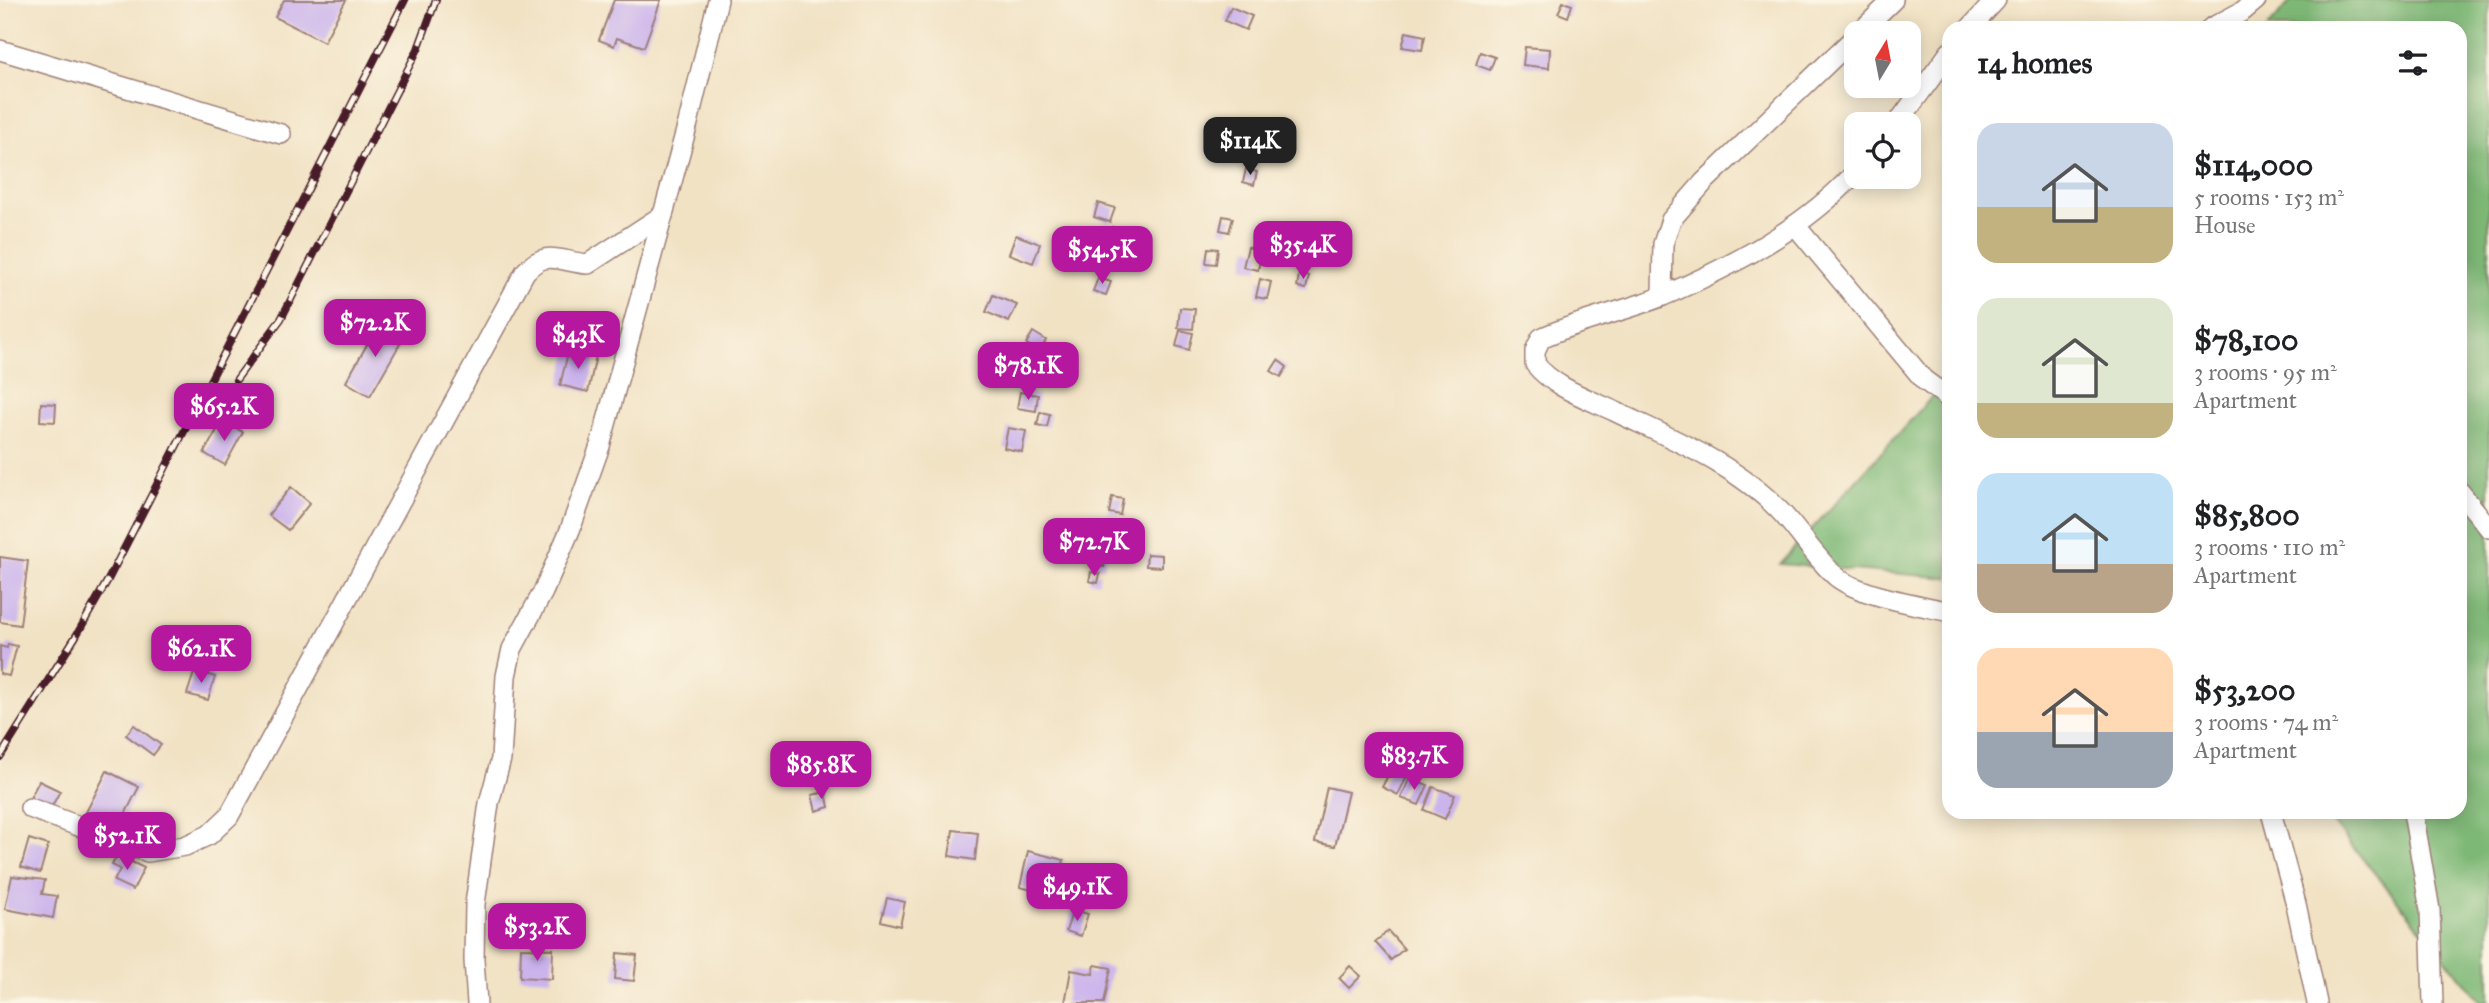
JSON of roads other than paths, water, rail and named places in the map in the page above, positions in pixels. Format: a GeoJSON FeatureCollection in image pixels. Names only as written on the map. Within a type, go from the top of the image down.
{"type":"FeatureCollection","features":[{"type":"Feature","properties":{"kind":"street"},"geometry":{"type":"LineString","coordinates":[[477,1003],[474,960],[475,904],[489,803],[501,760],[506,676],[512,649],[543,592],[570,530],[600,446],[718,0]]}},
{"type":"Feature","properties":{"kind":"street"},"geometry":{"type":"LineString","coordinates":[[1871,21],[1893,0]]}},
{"type":"Feature","properties":{"kind":"street"},"geometry":{"type":"LineString","coordinates":[[1976,21],[1996,0]]}},
{"type":"Feature","properties":{"kind":"street"},"geometry":{"type":"LineString","coordinates":[[2224,21],[2256,0]]}},
{"type":"Feature","properties":{"kind":"street"},"geometry":{"type":"LineString","coordinates":[[1662,296],[1663,244],[1671,220],[1704,182],[1844,47]]}},
{"type":"Feature","properties":{"kind":"street"},"geometry":{"type":"LineString","coordinates":[[0,50],[281,134]]}},
{"type":"Feature","properties":{"kind":"street"},"geometry":{"type":"LineString","coordinates":[[1907,112],[1942,64]]}},
{"type":"Feature","properties":{"kind":"street"},"geometry":{"type":"LineString","coordinates":[[1844,185],[1795,225],[1736,261],[1662,296],[1541,338],[1535,351],[1535,364],[1544,375],[1561,385],[1738,474],[1779,509],[1838,578],[1855,587],[1942,610]]}},
{"type":"Feature","properties":{"kind":"street"},"geometry":{"type":"LineString","coordinates":[[30,808],[148,852],[185,846],[209,835],[229,816],[525,272],[535,260],[549,257],[588,264],[663,215]]}},
{"type":"Feature","properties":{"kind":"street"},"geometry":{"type":"LineString","coordinates":[[1795,225],[1924,380],[1942,393]]}},
{"type":"Feature","properties":{"kind":"street"},"geometry":{"type":"LineString","coordinates":[[2467,501],[2489,528]]}},
{"type":"Feature","properties":{"kind":"street"},"geometry":{"type":"LineString","coordinates":[[2273,819],[2296,904],[2317,1003]]}},
{"type":"Feature","properties":{"kind":"street"},"geometry":{"type":"LineString","coordinates":[[2414,819],[2430,910],[2433,1003]]}},
{"type":"Feature","properties":{"kind":"railway"},"geometry":{"type":"LineString","coordinates":[[0,757],[109,578],[405,0]]}},
{"type":"Feature","properties":{"kind":"railway"},"geometry":{"type":"LineString","coordinates":[[236,380],[281,319],[418,49],[436,0]]}}]}
